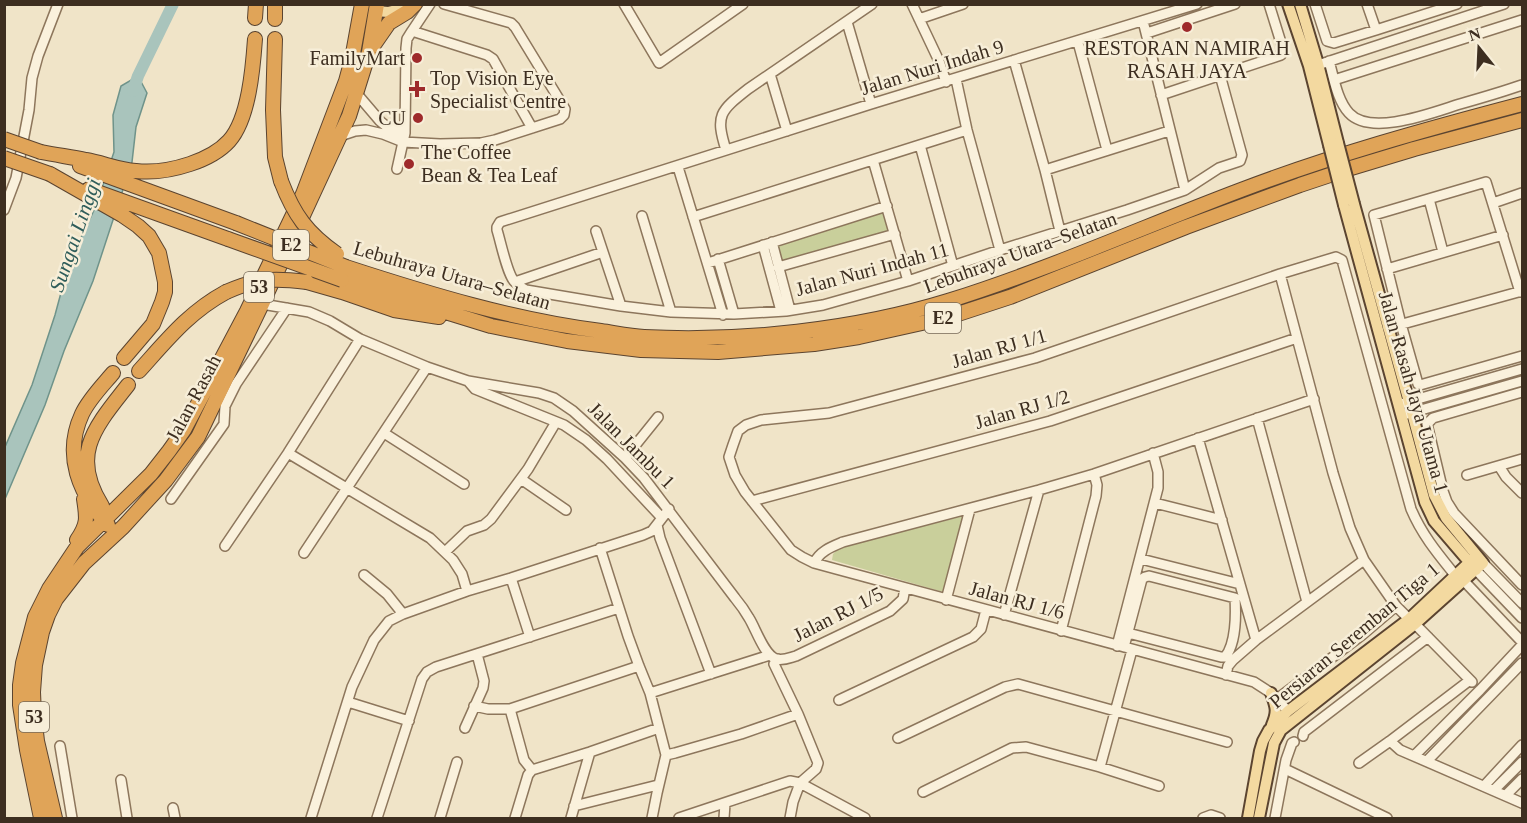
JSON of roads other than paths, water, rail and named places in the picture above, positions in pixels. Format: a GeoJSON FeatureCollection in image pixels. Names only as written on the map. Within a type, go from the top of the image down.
{"type":"FeatureCollection","features":[{"type":"Feature","properties":{"kind":"highway"},"geometry":{"type":"LineString","coordinates":[[275,4],[275,19]]}},
{"type":"Feature","properties":{"kind":"highway"},"geometry":{"type":"LineString","coordinates":[[369,52],[389,23],[407,12],[414,4]]}},
{"type":"Feature","properties":{"kind":"highway","name":"Jalan Rasah"},"geometry":{"type":"LineString","coordinates":[[41,819],[23,732],[20,705],[20,685],[30,633],[38,610],[49,588],[76,547],[151,474],[184,430],[247,311],[303,194],[352,59],[359,20],[371,6]]}},
{"type":"Feature","properties":{"kind":"highway","name":"Jalan Rasah"},"geometry":{"type":"LineString","coordinates":[[55,819],[37,741],[33,692],[35,665],[48,615],[56,599],[84,562],[119,530],[166,480],[198,437],[262,304],[357,94],[369,52],[371,6]]}},
{"type":"Feature","properties":{"kind":"highway"},"geometry":{"type":"LineString","coordinates":[[4,139],[41,152],[87,160],[132,177],[181,167],[208,157],[231,139],[239,124],[252,72],[255,39]]}},
{"type":"Feature","properties":{"kind":"highway"},"geometry":{"type":"LineString","coordinates":[[275,39],[273,110],[275,157],[290,203],[317,239],[337,254],[405,286]]}},
{"type":"Feature","properties":{"kind":"highway","name":"Lebuhraya Utara–Selatan"},"geometry":{"type":"LineString","coordinates":[[132,177],[344,273],[405,286],[496,312],[568,327],[642,337],[716,338],[812,330],[945,302],[1011,280],[1243,189],[1303,168],[1409,134],[1522,104]]}},
{"type":"Feature","properties":{"kind":"highway","name":"Lebuhraya Utara–Selatan"},"geometry":{"type":"LineString","coordinates":[[123,208],[344,273],[491,326],[567,341],[641,350],[718,352],[814,344],[859,337],[948,317],[1010,297],[1186,227],[1300,185],[1414,149],[1522,120]]}},
{"type":"Feature","properties":{"kind":"highway"},"geometry":{"type":"LineString","coordinates":[[4,158],[50,174],[123,208],[149,236],[159,253],[165,292],[153,324],[124,358]]}},
{"type":"Feature","properties":{"kind":"highway"},"geometry":{"type":"LineString","coordinates":[[140,371],[185,320],[204,304],[240,286],[258,281],[277,279],[307,282],[394,310],[491,326]]}},
{"type":"Feature","properties":{"kind":"highway"},"geometry":{"type":"LineString","coordinates":[[113,373],[82,413],[74,440],[74,462],[76,473],[85,483],[107,495],[119,498],[129,496]]}},
{"type":"Feature","properties":{"kind":"highway"},"geometry":{"type":"LineString","coordinates":[[49,588],[61,563],[85,526],[87,517],[85,483],[91,437],[98,424],[128,385]]}},
{"type":"Feature","properties":{"kind":"highway"},"geometry":{"type":"LineString","coordinates":[[85,483],[95,511],[106,517],[119,530]]}},
{"type":"Feature","properties":{"kind":"main road"},"geometry":{"type":"LineString","coordinates":[[371,6],[388,12],[414,4]]}},
{"type":"Feature","properties":{"kind":"main road"},"geometry":{"type":"LineString","coordinates":[[1288,4],[1334,144]]}},
{"type":"Feature","properties":{"kind":"main road"},"geometry":{"type":"LineString","coordinates":[[1300,4],[1309,34],[1324,63],[1334,144]]}},
{"type":"Feature","properties":{"kind":"main road","name":"Jalan Rasah Jaya Utama 1"},"geometry":{"type":"LineString","coordinates":[[1334,144],[1406,409]]}},
{"type":"Feature","properties":{"kind":"main road","name":"Jalan Rasah Jaya Utama 1"},"geometry":{"type":"LineString","coordinates":[[1349,204],[1388,328],[1425,502],[1434,521],[1476,563]]}},
{"type":"Feature","properties":{"kind":"main road","name":"Persiaran Seremban Tiga 1"},"geometry":{"type":"LineString","coordinates":[[1248,819],[1260,751],[1269,730],[1412,622],[1476,563]]}},
{"type":"Feature","properties":{"kind":"main road"},"geometry":{"type":"LineString","coordinates":[[1269,730],[1276,716],[1274,696]]}},
{"type":"Feature","properties":{"kind":"main road","name":"Persiaran Seremban Tiga 1"},"geometry":{"type":"LineString","coordinates":[[1259,819],[1274,743],[1291,715]]}},
{"type":"Feature","properties":{"kind":"street"},"geometry":{"type":"LineString","coordinates":[[4,210],[16,178],[29,110],[32,78],[58,4]]}},
{"type":"Feature","properties":{"kind":"street"},"geometry":{"type":"LineString","coordinates":[[397,169],[404,138],[407,39],[430,4]]}},
{"type":"Feature","properties":{"kind":"street"},"geometry":{"type":"LineString","coordinates":[[340,135],[366,130],[440,144],[481,143],[564,116],[565,109],[511,22],[444,4]]}},
{"type":"Feature","properties":{"kind":"street"},"geometry":{"type":"LineString","coordinates":[[624,4],[658,63],[743,4]]}},
{"type":"Feature","properties":{"kind":"street"},"geometry":{"type":"LineString","coordinates":[[726,150],[720,124],[721,116],[730,103],[872,4]]}},
{"type":"Feature","properties":{"kind":"street"},"geometry":{"type":"LineString","coordinates":[[912,4],[939,61],[951,80],[1000,250]]}},
{"type":"Feature","properties":{"kind":"street"},"geometry":{"type":"LineString","coordinates":[[919,19],[963,4]]}},
{"type":"Feature","properties":{"kind":"street","name":"Jalan Nuri Indah 9"},"geometry":{"type":"LineString","coordinates":[[515,282],[497,227],[500,222],[871,104],[1197,4]]}},
{"type":"Feature","properties":{"kind":"street"},"geometry":{"type":"LineString","coordinates":[[1146,33],[1235,4]]}},
{"type":"Feature","properties":{"kind":"street"},"geometry":{"type":"LineString","coordinates":[[1161,95],[1282,53],[1269,4]]}},
{"type":"Feature","properties":{"kind":"street"},"geometry":{"type":"LineString","coordinates":[[1367,4],[1376,30]]}},
{"type":"Feature","properties":{"kind":"street"},"geometry":{"type":"LineString","coordinates":[[1315,5],[1327,41],[1334,43],[1457,4]]}},
{"type":"Feature","properties":{"kind":"street"},"geometry":{"type":"LineString","coordinates":[[1504,4],[1324,63],[1349,114],[1373,123],[1391,123],[1411,119],[1522,85]]}},
{"type":"Feature","properties":{"kind":"street"},"geometry":{"type":"LineString","coordinates":[[1309,34],[1315,5]]}},
{"type":"Feature","properties":{"kind":"street"},"geometry":{"type":"LineString","coordinates":[[1334,80],[1522,20]]}},
{"type":"Feature","properties":{"kind":"street"},"geometry":{"type":"LineString","coordinates":[[1143,21],[1185,190]]}},
{"type":"Feature","properties":{"kind":"street"},"geometry":{"type":"LineString","coordinates":[[1407,21],[1412,34]]}},
{"type":"Feature","properties":{"kind":"street"},"geometry":{"type":"LineString","coordinates":[[846,22],[871,104]]}},
{"type":"Feature","properties":{"kind":"street"},"geometry":{"type":"LineString","coordinates":[[412,31],[487,55],[493,59],[532,128]]}},
{"type":"Feature","properties":{"kind":"street"},"geometry":{"type":"LineString","coordinates":[[1078,42],[1107,150]]}},
{"type":"Feature","properties":{"kind":"street"},"geometry":{"type":"LineString","coordinates":[[1014,60],[1060,231]]}},
{"type":"Feature","properties":{"kind":"street"},"geometry":{"type":"LineString","coordinates":[[770,74],[787,131]]}},
{"type":"Feature","properties":{"kind":"street","name":"Jalan Nuri Indah 11"},"geometry":{"type":"LineString","coordinates":[[515,282],[526,290],[621,306],[723,315],[785,311],[823,305],[908,281],[1185,190],[1219,168],[1240,161],[1242,155],[1220,75]]}},
{"type":"Feature","properties":{"kind":"street"},"geometry":{"type":"LineString","coordinates":[[357,94],[380,121],[404,138]]}},
{"type":"Feature","properties":{"kind":"street"},"geometry":{"type":"LineString","coordinates":[[693,217],[967,130]]}},
{"type":"Feature","properties":{"kind":"street"},"geometry":{"type":"LineString","coordinates":[[1045,170],[1169,131]]}},
{"type":"Feature","properties":{"kind":"street"},"geometry":{"type":"LineString","coordinates":[[920,145],[953,266]]}},
{"type":"Feature","properties":{"kind":"street"},"geometry":{"type":"LineString","coordinates":[[873,160],[908,281]]}},
{"type":"Feature","properties":{"kind":"street"},"geometry":{"type":"LineString","coordinates":[[678,167],[723,315]]}},
{"type":"Feature","properties":{"kind":"street"},"geometry":{"type":"LineString","coordinates":[[1388,328],[1401,324],[1521,291],[1486,182],[1374,215],[1401,324],[1416,382],[1419,385],[1522,356]]}},
{"type":"Feature","properties":{"kind":"street"},"geometry":{"type":"LineString","coordinates":[[1493,203],[1522,193]]}},
{"type":"Feature","properties":{"kind":"street"},"geometry":{"type":"LineString","coordinates":[[1429,199],[1443,252]]}},
{"type":"Feature","properties":{"kind":"street"},"geometry":{"type":"LineString","coordinates":[[708,263],[886,206]]}},
{"type":"Feature","properties":{"kind":"street"},"geometry":{"type":"LineString","coordinates":[[642,216],[671,312]]}},
{"type":"Feature","properties":{"kind":"street"},"geometry":{"type":"LineString","coordinates":[[596,231],[621,306]]}},
{"type":"Feature","properties":{"kind":"street"},"geometry":{"type":"LineString","coordinates":[[778,267],[895,234]]}},
{"type":"Feature","properties":{"kind":"street"},"geometry":{"type":"LineString","coordinates":[[1387,268],[1503,235]]}},
{"type":"Feature","properties":{"kind":"street"},"geometry":{"type":"LineString","coordinates":[[767,244],[778,267],[785,311]]}},
{"type":"Feature","properties":{"kind":"street"},"geometry":{"type":"LineString","coordinates":[[767,244],[785,311]]}},
{"type":"Feature","properties":{"kind":"street"},"geometry":{"type":"LineString","coordinates":[[515,282],[603,252]]}},
{"type":"Feature","properties":{"kind":"street","name":"Jalan RJ 1/1"},"geometry":{"type":"LineString","coordinates":[[752,501],[735,475],[729,457],[738,431],[746,424],[760,420],[829,413],[1035,358],[1280,274],[1339,258],[1352,295],[1411,509],[1430,545],[1460,578]]}},
{"type":"Feature","properties":{"kind":"street"},"geometry":{"type":"LineString","coordinates":[[718,259],[734,314]]}},
{"type":"Feature","properties":{"kind":"street"},"geometry":{"type":"LineString","coordinates":[[1280,274],[1343,506],[1364,560],[1396,606],[1480,690]]}},
{"type":"Feature","properties":{"kind":"street","name":"Jalan Jambu 1"},"geometry":{"type":"LineString","coordinates":[[262,304],[309,312],[330,321],[360,339],[427,367],[468,381],[539,393],[554,398],[573,411],[644,478],[740,604],[774,657],[774,664],[818,763],[816,769],[800,783]]}},
{"type":"Feature","properties":{"kind":"street"},"geometry":{"type":"LineString","coordinates":[[171,499],[224,424],[225,406],[236,384],[287,308]]}},
{"type":"Feature","properties":{"kind":"street","name":"Jalan RJ 1/2"},"geometry":{"type":"LineString","coordinates":[[752,501],[1050,421],[1297,338]]}},
{"type":"Feature","properties":{"kind":"street"},"geometry":{"type":"LineString","coordinates":[[225,546],[288,453],[360,339]]}},
{"type":"Feature","properties":{"kind":"street"},"geometry":{"type":"LineString","coordinates":[[304,553],[427,367]]}},
{"type":"Feature","properties":{"kind":"street"},"geometry":{"type":"LineString","coordinates":[[1406,409],[1522,369]]}},
{"type":"Feature","properties":{"kind":"street"},"geometry":{"type":"LineString","coordinates":[[468,381],[475,389],[564,425],[586,440],[607,459],[659,522],[660,538],[711,674]]}},
{"type":"Feature","properties":{"kind":"street"},"geometry":{"type":"LineString","coordinates":[[1406,409],[1522,381]]}},
{"type":"Feature","properties":{"kind":"street"},"geometry":{"type":"LineString","coordinates":[[1522,392],[1433,418],[1427,424],[1447,502],[1454,513],[1522,585]]}},
{"type":"Feature","properties":{"kind":"street"},"geometry":{"type":"LineString","coordinates":[[814,563],[820,553],[843,542],[1094,474],[1314,399]]}},
{"type":"Feature","properties":{"kind":"street"},"geometry":{"type":"LineString","coordinates":[[625,458],[658,417]]}},
{"type":"Feature","properties":{"kind":"street"},"geometry":{"type":"LineString","coordinates":[[1257,418],[1307,602]]}},
{"type":"Feature","properties":{"kind":"street"},"geometry":{"type":"LineString","coordinates":[[445,552],[467,531],[484,525],[491,519],[556,422]]}},
{"type":"Feature","properties":{"kind":"street"},"geometry":{"type":"LineString","coordinates":[[384,433],[464,484]]}},
{"type":"Feature","properties":{"kind":"street"},"geometry":{"type":"LineString","coordinates":[[1198,438],[1240,584],[1226,675]]}},
{"type":"Feature","properties":{"kind":"street"},"geometry":{"type":"LineString","coordinates":[[288,453],[430,538],[445,552],[462,574],[467,591]]}},
{"type":"Feature","properties":{"kind":"street"},"geometry":{"type":"LineString","coordinates":[[1100,767],[1115,711],[1141,559],[1158,488],[1158,472],[1153,453]]}},
{"type":"Feature","properties":{"kind":"street"},"geometry":{"type":"LineString","coordinates":[[1467,475],[1522,459]]}},
{"type":"Feature","properties":{"kind":"street"},"geometry":{"type":"LineString","coordinates":[[1499,466],[1506,477],[1522,493]]}},
{"type":"Feature","properties":{"kind":"street"},"geometry":{"type":"LineString","coordinates":[[1061,631],[1096,496],[1094,474]]}},
{"type":"Feature","properties":{"kind":"street"},"geometry":{"type":"LineString","coordinates":[[520,478],[567,510]]}},
{"type":"Feature","properties":{"kind":"street"},"geometry":{"type":"LineString","coordinates":[[1004,615],[1039,490]]}},
{"type":"Feature","properties":{"kind":"street","name":"Jalan RJ 1/6"},"geometry":{"type":"LineString","coordinates":[[752,501],[791,550],[814,563],[1254,682],[1274,696],[1291,715]]}},
{"type":"Feature","properties":{"kind":"street"},"geometry":{"type":"LineString","coordinates":[[1155,502],[1222,520]]}},
{"type":"Feature","properties":{"kind":"street"},"geometry":{"type":"LineString","coordinates":[[311,819],[352,687],[374,640],[389,621],[467,591],[643,535],[652,531],[669,509]]}},
{"type":"Feature","properties":{"kind":"street"},"geometry":{"type":"LineString","coordinates":[[946,600],[970,509]]}},
{"type":"Feature","properties":{"kind":"street"},"geometry":{"type":"LineString","coordinates":[[600,548],[650,693],[666,755],[652,819]]}},
{"type":"Feature","properties":{"kind":"street"},"geometry":{"type":"LineString","coordinates":[[1141,559],[1240,584]]}},
{"type":"Feature","properties":{"kind":"street"},"geometry":{"type":"LineString","coordinates":[[1228,660],[1364,560]]}},
{"type":"Feature","properties":{"kind":"street","name":"Jalan Rasah Jaya Utama 1"},"geometry":{"type":"LineString","coordinates":[[1476,563],[1522,603]]}},
{"type":"Feature","properties":{"kind":"street","name":"Jalan Rasah Jaya Utama 1"},"geometry":{"type":"LineString","coordinates":[[1476,563],[1522,618]]}},
{"type":"Feature","properties":{"kind":"street"},"geometry":{"type":"LineString","coordinates":[[364,575],[387,594],[403,614]]}},
{"type":"Feature","properties":{"kind":"street"},"geometry":{"type":"LineString","coordinates":[[1124,648],[1142,579],[1145,577],[1149,576],[1239,597]]}},
{"type":"Feature","properties":{"kind":"street"},"geometry":{"type":"LineString","coordinates":[[512,578],[530,637]]}},
{"type":"Feature","properties":{"kind":"street"},"geometry":{"type":"LineString","coordinates":[[1414,756],[1522,644],[1460,578]]}},
{"type":"Feature","properties":{"kind":"street","name":"Jalan RJ 1/5"},"geometry":{"type":"LineString","coordinates":[[650,693],[774,657],[783,660],[796,656],[891,610],[903,599],[905,588]]}},
{"type":"Feature","properties":{"kind":"street"},"geometry":{"type":"LineString","coordinates":[[1239,597],[1256,640]]}},
{"type":"Feature","properties":{"kind":"street"},"geometry":{"type":"LineString","coordinates":[[1274,696],[1362,635],[1396,606]]}},
{"type":"Feature","properties":{"kind":"street"},"geometry":{"type":"LineString","coordinates":[[377,819],[422,679],[427,672],[436,667],[619,608]]}},
{"type":"Feature","properties":{"kind":"street"},"geometry":{"type":"LineString","coordinates":[[838,700],[973,637],[981,629],[986,610]]}},
{"type":"Feature","properties":{"kind":"street"},"geometry":{"type":"LineString","coordinates":[[1128,633],[1228,660]]}},
{"type":"Feature","properties":{"kind":"street"},"geometry":{"type":"LineString","coordinates":[[1303,736],[1304,732],[1428,637]]}},
{"type":"Feature","properties":{"kind":"street"},"geometry":{"type":"LineString","coordinates":[[465,728],[483,688],[484,681],[477,654]]}},
{"type":"Feature","properties":{"kind":"street"},"geometry":{"type":"LineString","coordinates":[[1427,761],[1522,663]]}},
{"type":"Feature","properties":{"kind":"street"},"geometry":{"type":"LineString","coordinates":[[474,706],[488,709],[510,709],[639,666]]}},
{"type":"Feature","properties":{"kind":"street"},"geometry":{"type":"LineString","coordinates":[[1359,763],[1470,680]]}},
{"type":"Feature","properties":{"kind":"street"},"geometry":{"type":"LineString","coordinates":[[898,738],[1011,684],[1018,684],[1227,742]]}},
{"type":"Feature","properties":{"kind":"street"},"geometry":{"type":"LineString","coordinates":[[348,702],[409,721]]}},
{"type":"Feature","properties":{"kind":"street"},"geometry":{"type":"LineString","coordinates":[[510,709],[524,760],[530,772],[514,819]]}},
{"type":"Feature","properties":{"kind":"street"},"geometry":{"type":"LineString","coordinates":[[666,755],[741,734],[798,714]]}},
{"type":"Feature","properties":{"kind":"street"},"geometry":{"type":"LineString","coordinates":[[530,772],[659,728]]}},
{"type":"Feature","properties":{"kind":"street"},"geometry":{"type":"LineString","coordinates":[[1390,741],[1400,750],[1522,803]]}},
{"type":"Feature","properties":{"kind":"street"},"geometry":{"type":"LineString","coordinates":[[1275,819],[1286,760],[1294,742]]}},
{"type":"Feature","properties":{"kind":"street"},"geometry":{"type":"LineString","coordinates":[[1484,786],[1522,745]]}},
{"type":"Feature","properties":{"kind":"street"},"geometry":{"type":"LineString","coordinates":[[60,746],[72,819]]}},
{"type":"Feature","properties":{"kind":"street"},"geometry":{"type":"LineString","coordinates":[[923,792],[1012,748],[1019,747],[1100,767],[1159,786]]}},
{"type":"Feature","properties":{"kind":"street"},"geometry":{"type":"LineString","coordinates":[[571,819],[590,753]]}},
{"type":"Feature","properties":{"kind":"street"},"geometry":{"type":"LineString","coordinates":[[440,819],[457,762]]}},
{"type":"Feature","properties":{"kind":"street"},"geometry":{"type":"LineString","coordinates":[[1494,790],[1522,762]]}},
{"type":"Feature","properties":{"kind":"street"},"geometry":{"type":"LineString","coordinates":[[1285,769],[1387,819]]}},
{"type":"Feature","properties":{"kind":"street"},"geometry":{"type":"LineString","coordinates":[[1506,795],[1522,779]]}},
{"type":"Feature","properties":{"kind":"street"},"geometry":{"type":"LineString","coordinates":[[121,780],[127,819]]}},
{"type":"Feature","properties":{"kind":"street"},"geometry":{"type":"LineString","coordinates":[[679,819],[790,781],[800,783],[865,819]]}},
{"type":"Feature","properties":{"kind":"street"},"geometry":{"type":"LineString","coordinates":[[789,819],[800,783]]}},
{"type":"Feature","properties":{"kind":"street"},"geometry":{"type":"LineString","coordinates":[[574,806],[658,785]]}},
{"type":"Feature","properties":{"kind":"street"},"geometry":{"type":"LineString","coordinates":[[724,819],[725,804]]}},
{"type":"Feature","properties":{"kind":"street"},"geometry":{"type":"LineString","coordinates":[[173,808],[175,819]]}},
{"type":"Feature","properties":{"kind":"street"},"geometry":{"type":"LineString","coordinates":[[1203,819],[1211,815],[1220,819]]}},
{"type":"Feature","properties":{"kind":"water"},"geometry":{"type":"Polygon","coordinates":[[[138,76],[147,93],[136,127],[132,162],[93,281],[45,405],[5,499],[5,447],[32,385],[69,263],[95,208],[114,152],[113,115],[121,86],[138,76]]]}},
{"type":"Feature","properties":{"kind":"waterway","name":"Sungai Linggi"},"geometry":{"type":"LineString","coordinates":[[133,91],[173,4]]}},
{"type":"Feature","properties":{"kind":"place","name":"RESTORAN NAMIRAH RASAH JAYA"},"geometry":{"type":"Point","coordinates":[1187,27]}},
{"type":"Feature","properties":{"kind":"place","name":"FamilyMart"},"geometry":{"type":"Point","coordinates":[417,58]}},
{"type":"Feature","properties":{"kind":"place","name":"Top Vision Eye Specialist Centre"},"geometry":{"type":"Point","coordinates":[417,89]}},
{"type":"Feature","properties":{"kind":"place","name":"CU"},"geometry":{"type":"Point","coordinates":[418,118]}},
{"type":"Feature","properties":{"kind":"place","name":"The Coffee Bean & Tea Leaf"},"geometry":{"type":"Point","coordinates":[409,164]}}]}
